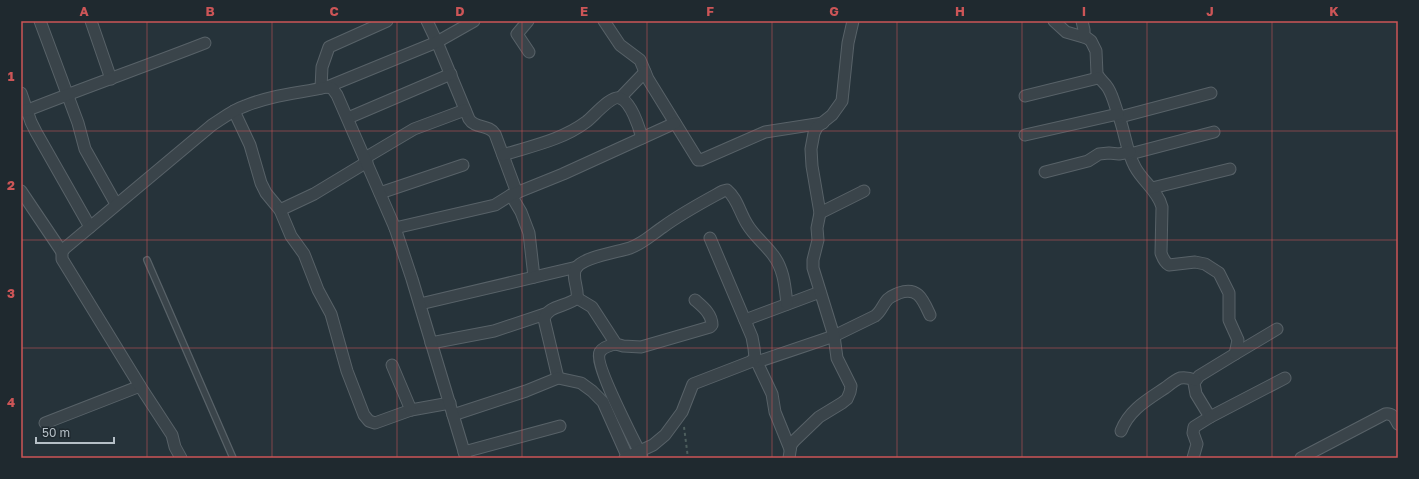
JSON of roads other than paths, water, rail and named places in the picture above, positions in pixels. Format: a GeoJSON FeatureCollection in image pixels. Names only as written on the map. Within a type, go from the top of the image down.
{"type":"FeatureCollection","features":[{"type":"Feature","properties":{"kind":"street"},"geometry":{"type":"LineString","coordinates":[[40,21],[68,94],[85,149],[116,204]]}},
{"type":"Feature","properties":{"kind":"street"},"geometry":{"type":"LineString","coordinates":[[91,21],[111,79]]}},
{"type":"Feature","properties":{"kind":"street"},"geometry":{"type":"LineString","coordinates":[[324,87],[322,67],[329,47],[387,21]]}},
{"type":"Feature","properties":{"kind":"street"},"geometry":{"type":"LineString","coordinates":[[427,21],[469,119],[474,124],[490,128],[493,131],[503,155],[514,194],[529,233],[534,277]]}},
{"type":"Feature","properties":{"kind":"street"},"geometry":{"type":"LineString","coordinates":[[181,458],[175,447],[172,435],[62,259],[62,252],[64,248],[212,125],[234,111],[258,101],[324,87],[437,42],[474,21]]}},
{"type":"Feature","properties":{"kind":"street"},"geometry":{"type":"LineString","coordinates":[[528,21],[517,34],[529,52]]}},
{"type":"Feature","properties":{"kind":"street"},"geometry":{"type":"LineString","coordinates":[[604,21],[620,45],[640,60],[645,72],[698,160],[765,132],[823,123]]}},
{"type":"Feature","properties":{"kind":"street"},"geometry":{"type":"LineString","coordinates":[[789,453],[794,441],[808,427],[819,417],[847,399],[851,386],[838,358],[834,336],[813,264],[818,240],[817,228],[820,213],[812,166],[811,149],[814,133],[817,128],[832,115],[842,101],[848,43],[853,21]]}},
{"type":"Feature","properties":{"kind":"street"},"geometry":{"type":"LineString","coordinates":[[1054,21],[1066,32],[1084,37],[1091,41],[1096,51],[1096,70],[1098,78],[1109,90],[1119,116],[1135,168],[1158,196],[1162,207],[1161,254],[1166,263],[1172,265],[1199,262],[1215,269],[1222,277],[1229,293],[1229,320],[1238,340],[1235,354]]}},
{"type":"Feature","properties":{"kind":"street"},"geometry":{"type":"LineString","coordinates":[[1082,21],[1084,37]]}},
{"type":"Feature","properties":{"kind":"street"},"geometry":{"type":"LineString","coordinates":[[24,111],[205,43]]}},
{"type":"Feature","properties":{"kind":"street"},"geometry":{"type":"LineString","coordinates":[[503,155],[566,134],[587,122],[608,102],[620,98],[645,72]]}},
{"type":"Feature","properties":{"kind":"street"},"geometry":{"type":"LineString","coordinates":[[348,118],[451,74]]}},
{"type":"Feature","properties":{"kind":"street"},"geometry":{"type":"LineString","coordinates":[[1025,96],[1098,78]]}},
{"type":"Feature","properties":{"kind":"street"},"geometry":{"type":"LineString","coordinates":[[324,87],[332,88],[337,95],[395,228],[420,304],[465,455],[560,426]]}},
{"type":"Feature","properties":{"kind":"street"},"geometry":{"type":"LineString","coordinates":[[21,93],[24,111],[90,227]]}},
{"type":"Feature","properties":{"kind":"street"},"geometry":{"type":"LineString","coordinates":[[1025,136],[1119,116],[1211,93]]}},
{"type":"Feature","properties":{"kind":"street"},"geometry":{"type":"LineString","coordinates":[[620,98],[630,108],[635,117],[642,138]]}},
{"type":"Feature","properties":{"kind":"street"},"geometry":{"type":"LineString","coordinates":[[280,210],[314,194],[414,129],[465,110]]}},
{"type":"Feature","properties":{"kind":"street"},"geometry":{"type":"LineString","coordinates":[[234,111],[250,145],[261,183],[266,193],[280,210],[291,236],[304,254],[318,290],[331,314],[347,371],[364,415],[369,421],[375,423],[411,410],[450,404]]}},
{"type":"Feature","properties":{"kind":"street"},"geometry":{"type":"LineString","coordinates":[[395,228],[495,205],[514,194],[563,174],[675,123]]}},
{"type":"Feature","properties":{"kind":"street"},"geometry":{"type":"LineString","coordinates":[[1045,172],[1088,161],[1099,154],[1130,153],[1214,132]]}},
{"type":"Feature","properties":{"kind":"street"},"geometry":{"type":"LineString","coordinates":[[380,192],[463,165]]}},
{"type":"Feature","properties":{"kind":"street"},"geometry":{"type":"LineString","coordinates":[[1152,188],[1230,169]]}},
{"type":"Feature","properties":{"kind":"street"},"geometry":{"type":"LineString","coordinates":[[420,304],[577,268],[582,264],[608,253],[640,244],[662,227],[726,190],[734,198],[750,229],[774,255],[780,266],[784,279],[787,304]]}},
{"type":"Feature","properties":{"kind":"street"},"geometry":{"type":"LineString","coordinates":[[820,213],[864,190]]}},
{"type":"Feature","properties":{"kind":"street"},"geometry":{"type":"LineString","coordinates":[[21,191],[62,252]]}},
{"type":"Feature","properties":{"kind":"street"},"geometry":{"type":"LineString","coordinates":[[710,238],[745,320],[754,348],[756,360],[772,394],[789,453]]}},
{"type":"Feature","properties":{"kind":"street"},"geometry":{"type":"LineString","coordinates":[[431,342],[500,329],[546,314],[549,311],[573,301],[578,295],[575,273],[577,268]]}},
{"type":"Feature","properties":{"kind":"street"},"geometry":{"type":"LineString","coordinates":[[745,320],[820,292]]}},
{"type":"Feature","properties":{"kind":"street"},"geometry":{"type":"LineString","coordinates":[[453,415],[526,391],[558,378],[581,383],[603,402],[627,458],[640,455],[665,435],[682,412],[690,388],[693,384],[750,362],[834,336],[879,314],[888,299],[902,292],[914,292],[919,295],[930,315]]}},
{"type":"Feature","properties":{"kind":"street"},"geometry":{"type":"LineString","coordinates":[[577,298],[592,306],[616,344]]}},
{"type":"Feature","properties":{"kind":"street"},"geometry":{"type":"LineString","coordinates":[[640,455],[603,374],[599,352],[602,349],[616,344],[641,347],[710,327],[712,325],[712,321],[709,314],[695,300]]}},
{"type":"Feature","properties":{"kind":"street"},"geometry":{"type":"LineString","coordinates":[[546,314],[544,319],[558,378]]}},
{"type":"Feature","properties":{"kind":"street"},"geometry":{"type":"LineString","coordinates":[[1210,417],[1196,394],[1194,383],[1198,376],[1277,329]]}},
{"type":"Feature","properties":{"kind":"street"},"geometry":{"type":"LineString","coordinates":[[392,365],[411,410]]}},
{"type":"Feature","properties":{"kind":"street"},"geometry":{"type":"LineString","coordinates":[[1122,431],[1124,423],[1133,412],[1150,398],[1179,378],[1190,377],[1195,380]]}},
{"type":"Feature","properties":{"kind":"street"},"geometry":{"type":"LineString","coordinates":[[1193,458],[1197,444],[1193,433],[1194,427],[1210,417],[1285,378]]}},
{"type":"Feature","properties":{"kind":"street"},"geometry":{"type":"LineString","coordinates":[[45,423],[140,386]]}},
{"type":"Feature","properties":{"kind":"street"},"geometry":{"type":"LineString","coordinates":[[1301,458],[1385,414],[1390,414],[1393,416],[1398,424]]}},
{"type":"Feature","properties":{"kind":"lane"},"geometry":{"type":"LineString","coordinates":[[147,260],[233,458]]}}]}
